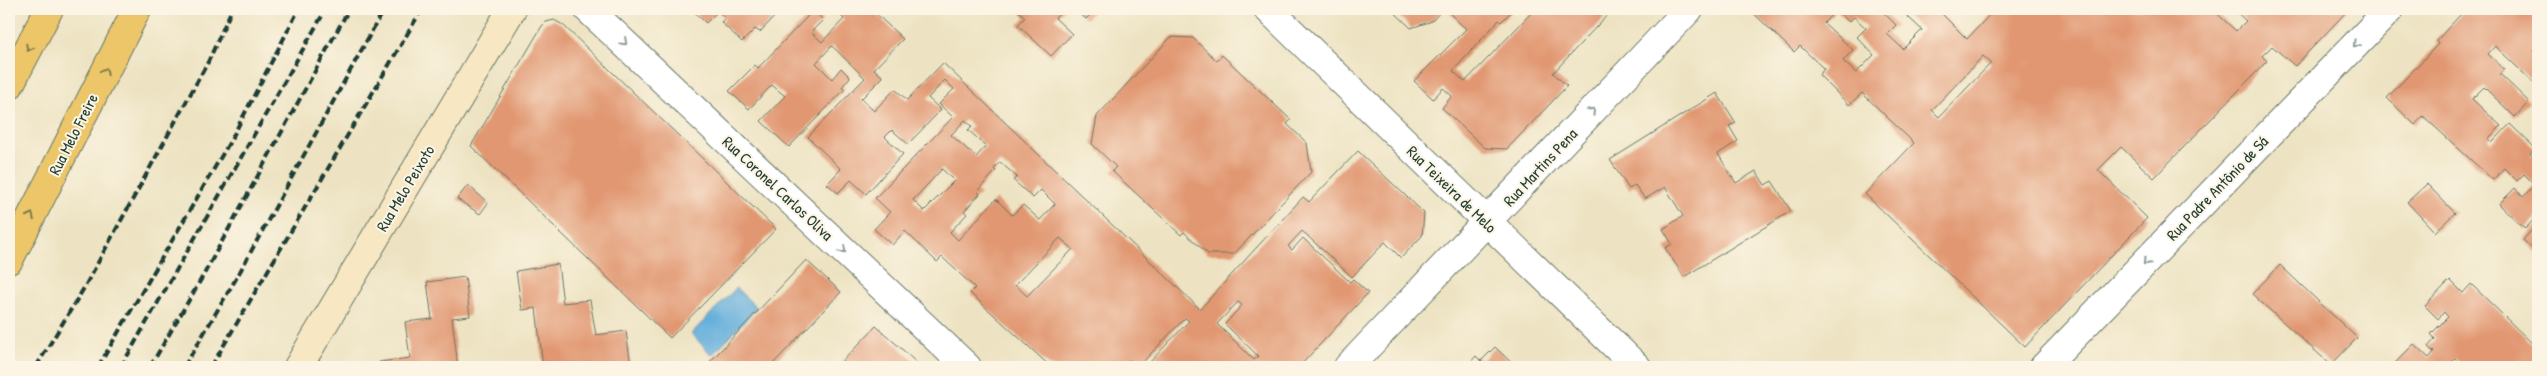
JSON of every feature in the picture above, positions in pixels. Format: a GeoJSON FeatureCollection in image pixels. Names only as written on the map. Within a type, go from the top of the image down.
{"type":"FeatureCollection","features":[{"type":"Feature","properties":{"kind":"highway"},"geometry":{"type":"LineString","coordinates":[[9,86],[48,9]]}},
{"type":"Feature","properties":{"kind":"highway","name":"Rua Melo Freire"},"geometry":{"type":"LineString","coordinates":[[9,260],[137,9]]}},
{"type":"Feature","properties":{"kind":"main road","name":"Rua Melo Peixoto"},"geometry":{"type":"LineString","coordinates":[[298,367],[512,9]]}},
{"type":"Feature","properties":{"kind":"street","name":"Rua Coronel Carlos Oliva"},"geometry":{"type":"LineString","coordinates":[[588,9],[967,367]]}},
{"type":"Feature","properties":{"kind":"street","name":"Rua Teixeira de Melo"},"geometry":{"type":"LineString","coordinates":[[1268,9],[1637,367]]}},
{"type":"Feature","properties":{"kind":"street","name":"Rua Martins Pena"},"geometry":{"type":"LineString","coordinates":[[1348,367],[1689,9]]}},
{"type":"Feature","properties":{"kind":"street","name":"Rua Padre Antônio de Sá"},"geometry":{"type":"LineString","coordinates":[[2044,367],[2390,9]]}},
{"type":"Feature","properties":{"kind":"water"},"geometry":{"type":"Polygon","coordinates":[[[736,288],[757,308],[712,355],[691,334],[736,288]]]}},
{"type":"Feature","properties":{"kind":"building"},"geometry":{"type":"Polygon","coordinates":[[[691,9],[778,9],[780,11],[760,32],[755,29],[742,42],[721,22],[725,18],[718,11],[706,23],[691,9]]]}},
{"type":"Feature","properties":{"kind":"building"},"geometry":{"type":"Polygon","coordinates":[[[807,9],[824,9],[818,15],[823,20],[811,32],[822,42],[844,19],[839,14],[845,9],[871,9],[903,39],[874,69],[883,77],[861,99],[874,111],[895,89],[907,100],[943,63],[1200,309],[1303,197],[1309,202],[1358,151],[1424,213],[1422,236],[1401,258],[1385,242],[1352,277],[1302,231],[1288,246],[1292,250],[1303,238],[1350,282],[1353,279],[1368,293],[1299,367],[1145,367],[1189,321],[1185,318],[1138,367],[1129,360],[1124,365],[1126,367],[1051,367],[970,293],[975,288],[942,257],[937,262],[905,231],[892,245],[874,229],[890,212],[875,198],[953,117],[939,104],[954,89],[945,80],[928,98],[941,110],[908,144],[892,130],[885,137],[903,154],[866,194],[851,180],[838,193],[827,184],[841,169],[808,137],[865,78],[832,46],[816,63],[832,79],[841,68],[850,77],[842,87],[845,89],[789,147],[761,121],[785,96],[772,85],[749,109],[729,91],[755,65],[758,68],[808,16],[803,12],[807,9]],[[965,120],[951,135],[976,157],[986,146],[968,130],[972,126],[965,120]],[[1000,162],[994,169],[996,171],[977,191],[980,194],[964,211],[967,214],[950,232],[958,240],[996,199],[1012,215],[1023,205],[1040,220],[1055,204],[1041,190],[1033,198],[1013,180],[1017,177],[1000,162]],[[942,169],[913,200],[924,211],[954,181],[942,169]],[[1060,238],[1015,285],[1027,296],[1073,249],[1060,238]],[[1238,302],[1217,324],[1254,360],[1258,356],[1225,324],[1242,305],[1238,302]]]}},
{"type":"Feature","properties":{"kind":"building"},"geometry":{"type":"Polygon","coordinates":[[[1016,9],[1065,9],[1055,18],[1072,34],[1051,56],[1018,25],[1025,17],[1016,9]]]}},
{"type":"Feature","properties":{"kind":"building"},"geometry":{"type":"Polygon","coordinates":[[[1075,9],[1096,9],[1086,19],[1075,9]]]}},
{"type":"Feature","properties":{"kind":"building"},"geometry":{"type":"Polygon","coordinates":[[[1391,9],[1443,9],[1432,21],[1411,28],[1391,9]]]}},
{"type":"Feature","properties":{"kind":"building"},"geometry":{"type":"Polygon","coordinates":[[[1445,9],[1514,9],[1501,22],[1499,20],[1453,71],[1465,82],[1535,9],[1613,9],[1553,73],[1567,86],[1507,149],[1485,148],[1442,108],[1452,96],[1443,88],[1433,99],[1414,81],[1466,29],[1445,9]]]}},
{"type":"Feature","properties":{"kind":"building"},"geometry":{"type":"Polygon","coordinates":[[[1749,9],[1880,9],[1896,25],[1887,34],[1903,49],[1922,30],[1906,15],[1910,9],[1934,9],[1939,11],[1967,39],[1995,9],[2212,9],[2236,31],[2246,21],[2233,9],[2349,9],[2295,66],[2272,46],[2262,56],[2267,61],[2154,178],[2121,147],[2098,170],[2147,218],[2025,347],[1865,194],[1914,143],[1862,93],[1849,105],[1819,75],[1824,69],[1800,46],[1794,52],[1749,9]],[[1836,10],[1824,23],[1853,50],[1843,61],[1856,73],[1874,55],[1857,37],[1866,28],[1854,17],[1849,22],[1836,10]],[[1983,56],[1932,110],[1939,117],[1991,63],[1983,56]]]}},
{"type":"Feature","properties":{"kind":"building"},"geometry":{"type":"Polygon","coordinates":[[[2457,9],[2538,9],[2538,32],[2534,37],[2538,41],[2538,45],[2533,51],[2538,57],[2538,87],[2495,46],[2488,54],[2504,69],[2500,74],[2529,102],[2515,117],[2484,87],[2472,99],[2501,126],[2488,139],[2492,143],[2510,124],[2535,148],[2530,154],[2538,161],[2538,177],[2533,183],[2524,174],[2517,181],[2504,168],[2493,180],[2423,116],[2415,125],[2387,98],[2438,44],[2436,41],[2462,13],[2457,9]]]}},
{"type":"Feature","properties":{"kind":"building"},"geometry":{"type":"Polygon","coordinates":[[[554,20],[563,25],[776,229],[670,338],[471,146],[542,26],[546,22],[554,20]]]}},
{"type":"Feature","properties":{"kind":"building"},"geometry":{"type":"Polygon","coordinates":[[[1171,37],[1193,38],[1217,61],[1222,55],[1291,120],[1287,124],[1307,143],[1311,172],[1234,254],[1208,254],[1184,232],[1181,235],[1112,171],[1116,167],[1092,144],[1097,116],[1171,37]]]}},
{"type":"Feature","properties":{"kind":"building"},"geometry":{"type":"Polygon","coordinates":[[[1717,93],[1736,123],[1729,126],[1738,141],[1718,154],[1736,183],[1756,171],[1765,185],[1772,181],[1791,211],[1684,277],[1665,248],[1672,244],[1663,229],[1683,216],[1665,187],[1645,199],[1635,185],[1629,189],[1610,160],[1717,93]]]}},
{"type":"Feature","properties":{"kind":"building"},"geometry":{"type":"Polygon","coordinates":[[[2427,184],[2455,213],[2435,232],[2407,202],[2427,184]]]}},
{"type":"Feature","properties":{"kind":"building"},"geometry":{"type":"Polygon","coordinates":[[[2535,184],[2538,187],[2538,215],[2525,229],[2499,204],[2515,188],[2523,197],[2535,184]]]}},
{"type":"Feature","properties":{"kind":"building"},"geometry":{"type":"Polygon","coordinates":[[[468,185],[488,203],[480,214],[457,199],[468,185]]]}},
{"type":"Feature","properties":{"kind":"building"},"geometry":{"type":"Polygon","coordinates":[[[2538,223],[2538,254],[2523,240],[2538,223]]]}},
{"type":"Feature","properties":{"kind":"building"},"geometry":{"type":"Polygon","coordinates":[[[806,260],[841,292],[770,367],[705,367],[806,260]]]}},
{"type":"Feature","properties":{"kind":"building"},"geometry":{"type":"Polygon","coordinates":[[[558,264],[563,303],[590,300],[596,335],[626,331],[631,366],[543,367],[536,308],[522,310],[516,271],[558,264]]]}},
{"type":"Feature","properties":{"kind":"building"},"geometry":{"type":"Polygon","coordinates":[[[2280,265],[2357,338],[2331,365],[2252,294],[2280,265]]]}},
{"type":"Feature","properties":{"kind":"building"},"geometry":{"type":"Polygon","coordinates":[[[465,277],[470,316],[452,318],[458,367],[380,367],[379,362],[410,358],[405,322],[432,319],[427,282],[465,277]]]}},
{"type":"Feature","properties":{"kind":"building"},"geometry":{"type":"Polygon","coordinates":[[[2450,280],[2463,293],[2471,284],[2538,349],[2538,367],[2465,367],[2455,359],[2447,367],[2391,367],[2414,344],[2429,358],[2434,352],[2428,347],[2435,339],[2431,334],[2448,317],[2444,312],[2438,319],[2425,306],[2450,280]]]}},
{"type":"Feature","properties":{"kind":"building"},"geometry":{"type":"Polygon","coordinates":[[[876,326],[904,351],[921,367],[837,367],[876,326]]]}},
{"type":"Feature","properties":{"kind":"building"},"geometry":{"type":"Polygon","coordinates":[[[1495,347],[1516,367],[1467,366],[1476,356],[1481,361],[1495,347]]]}},
{"type":"Feature","properties":{"kind":"railway"},"geometry":{"type":"LineString","coordinates":[[36,367],[84,288],[208,62],[232,9]]}},
{"type":"Feature","properties":{"kind":"railway"},"geometry":{"type":"LineString","coordinates":[[98,367],[232,138],[299,9]]}},
{"type":"Feature","properties":{"kind":"railway"},"geometry":{"type":"LineString","coordinates":[[121,367],[326,9]]}},
{"type":"Feature","properties":{"kind":"railway"},"geometry":{"type":"LineString","coordinates":[[150,367],[203,276],[349,9]]}},
{"type":"Feature","properties":{"kind":"railway"},"geometry":{"type":"LineString","coordinates":[[184,367],[237,277],[384,9]]}},
{"type":"Feature","properties":{"kind":"railway"},"geometry":{"type":"LineString","coordinates":[[211,367],[422,9]]}}]}
